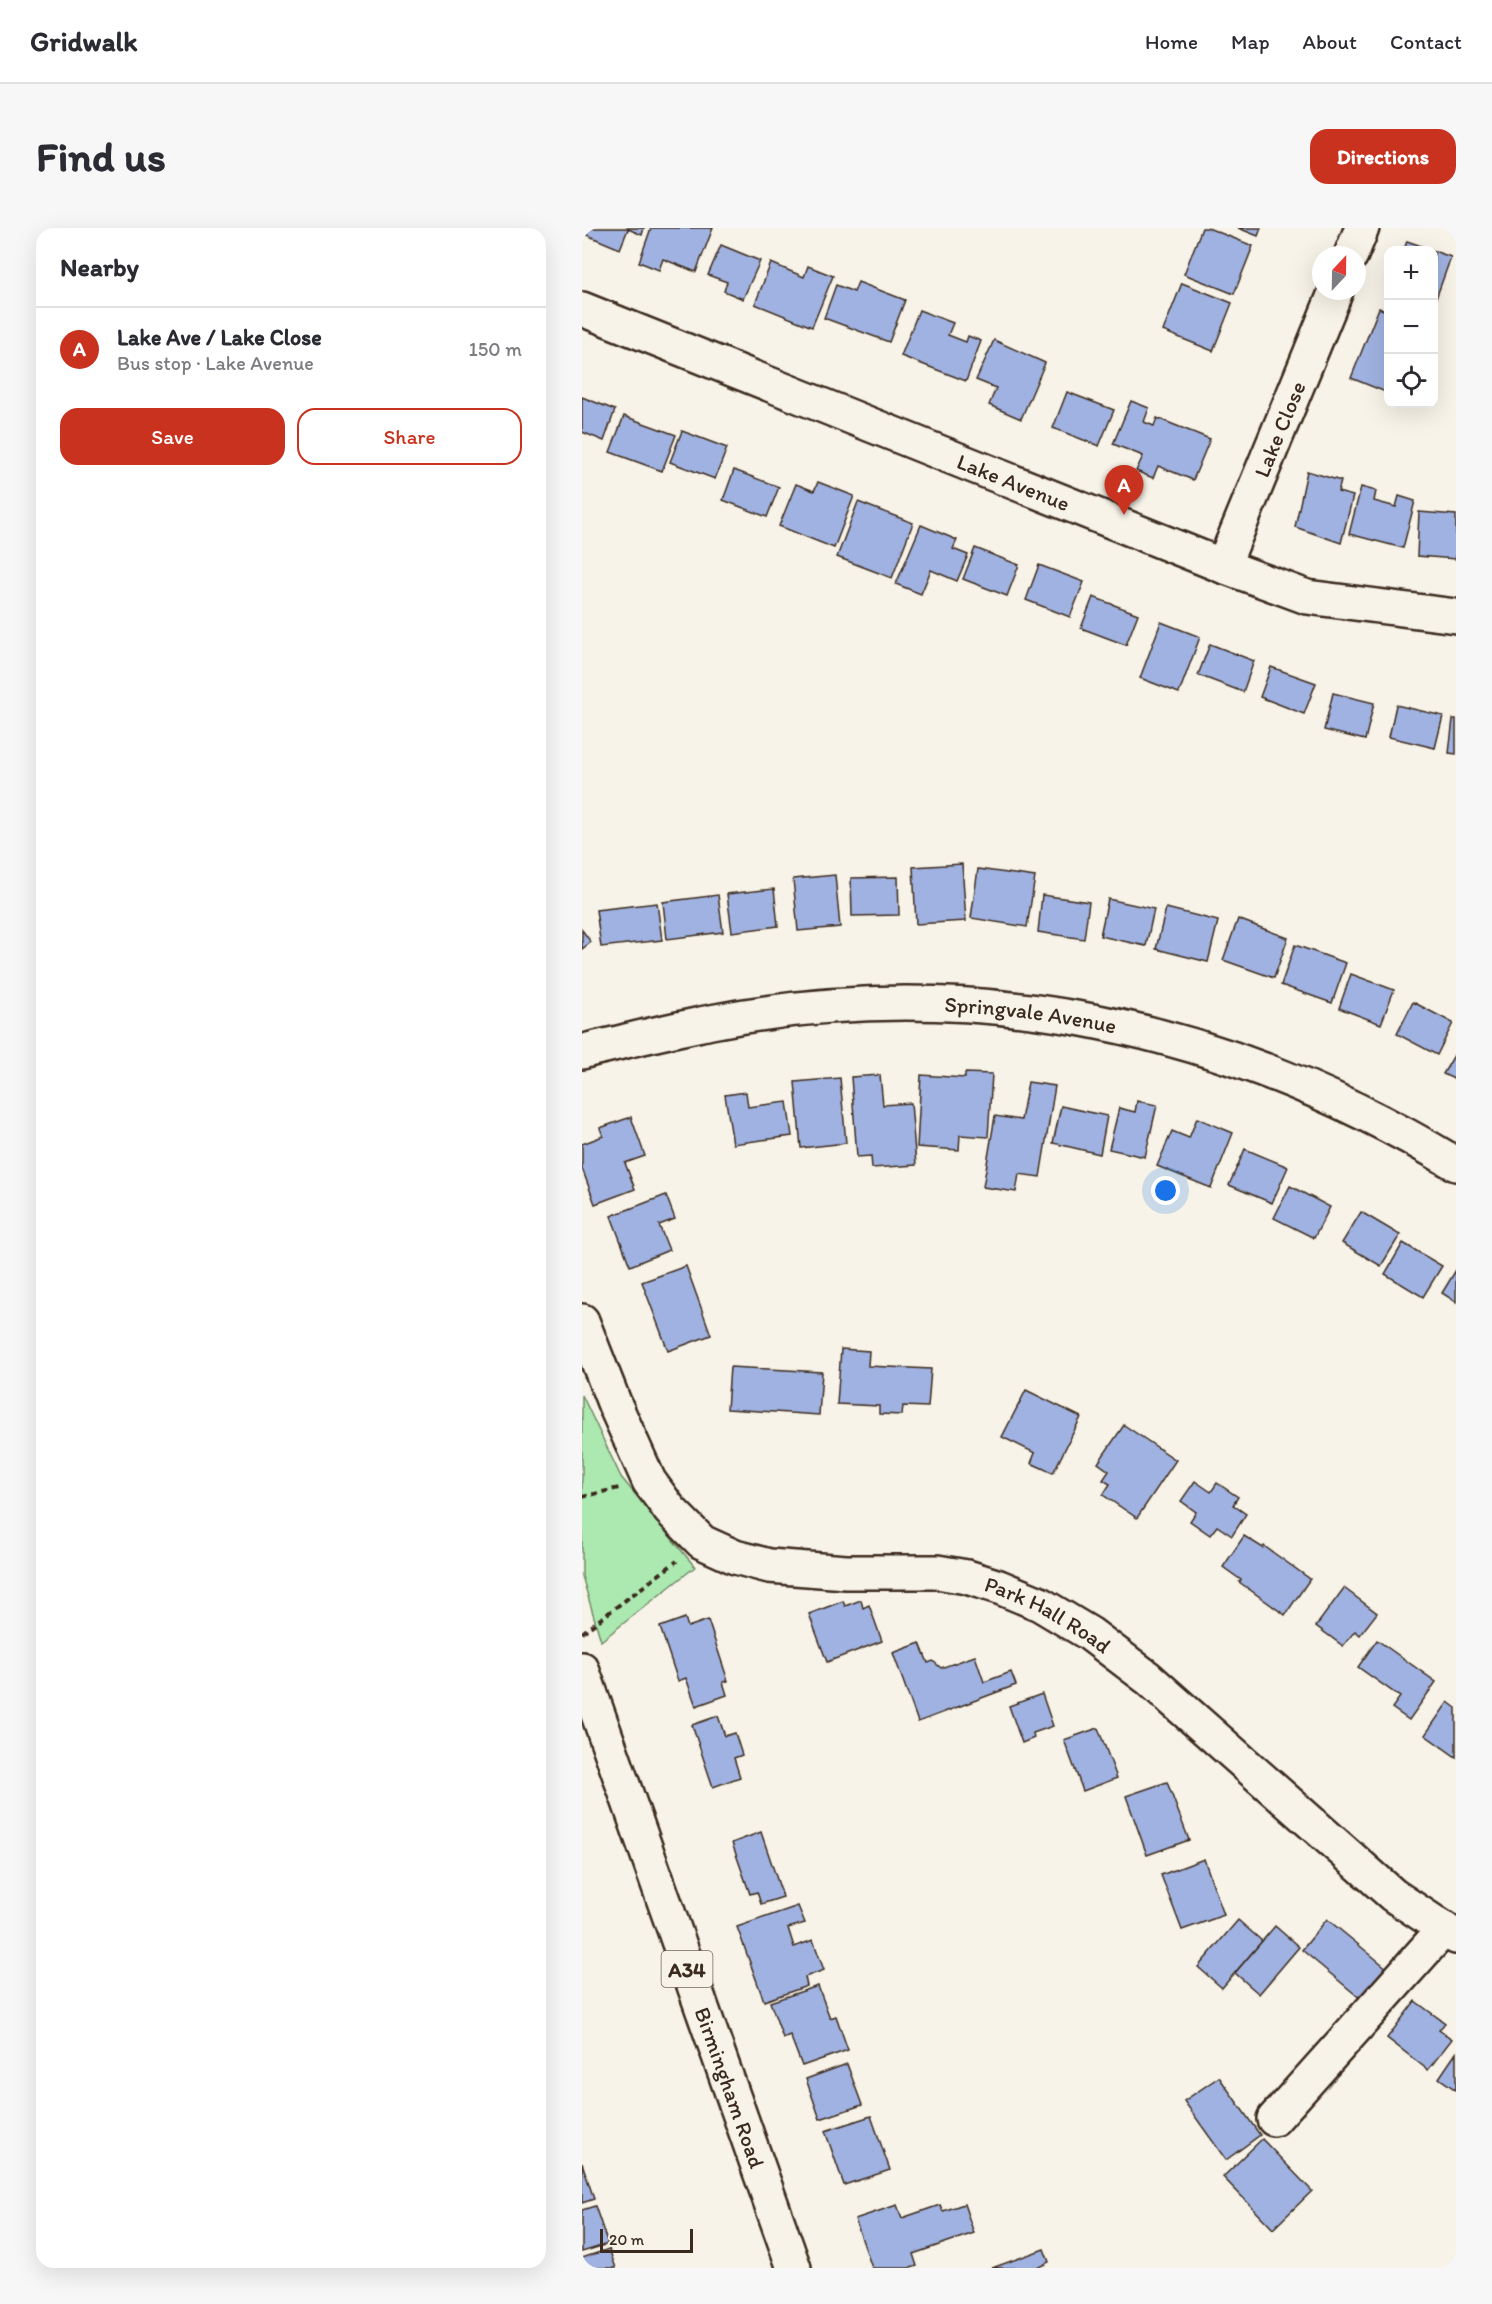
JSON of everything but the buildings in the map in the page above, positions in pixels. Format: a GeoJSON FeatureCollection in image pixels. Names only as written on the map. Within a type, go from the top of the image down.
{"type":"FeatureCollection","features":[{"type":"Feature","properties":{"kind":"main road"},"geometry":{"type":"LineString","coordinates":[[1355,246],[1362,228]]}},
{"type":"Feature","properties":{"kind":"main road","name":"Lake Close"},"geometry":{"type":"LineString","coordinates":[[1223,566],[1332,300]]}},
{"type":"Feature","properties":{"kind":"main road","name":"Lake Avenue"},"geometry":{"type":"LineString","coordinates":[[582,309],[1223,566],[1307,597],[1456,616]]}},
{"type":"Feature","properties":{"kind":"main road","name":"Springvale Avenue"},"geometry":{"type":"LineString","coordinates":[[582,1052],[676,1029],[739,1017],[802,1009],[867,1004],[931,1004],[996,1007],[1060,1015],[1175,1040],[1254,1065],[1301,1083],[1357,1109],[1456,1164]]}},
{"type":"Feature","properties":{"kind":"main road","name":"Park Hall Road"},"geometry":{"type":"LineString","coordinates":[[582,1321],[615,1405],[649,1480],[669,1510],[702,1542],[735,1557],[769,1566],[846,1572],[937,1572],[967,1577],[1040,1604],[1090,1634],[1148,1678],[1392,1895],[1450,1933]]}},
{"type":"Feature","properties":{"kind":"main road","name":"Birmingham Road"},"geometry":{"type":"LineString","coordinates":[[582,1669],[794,2268]]}},
{"type":"Feature","properties":{"kind":"main road"},"geometry":{"type":"LineString","coordinates":[[1274,2119],[1450,1933]]}},
{"type":"Feature","properties":{"kind":"path"},"geometry":{"type":"LineString","coordinates":[[582,1633],[702,1542]]}},
{"type":"Feature","properties":{"kind":"green space"},"geometry":{"type":"Polygon","coordinates":[[[582,1395],[621,1477],[695,1567],[601,1641],[582,1576],[582,1395]]]}},
{"type":"Feature","properties":{"kind":"place","name":"Lake Ave / Lake Close"},"geometry":{"type":"Point","coordinates":[1124,515]}}]}
